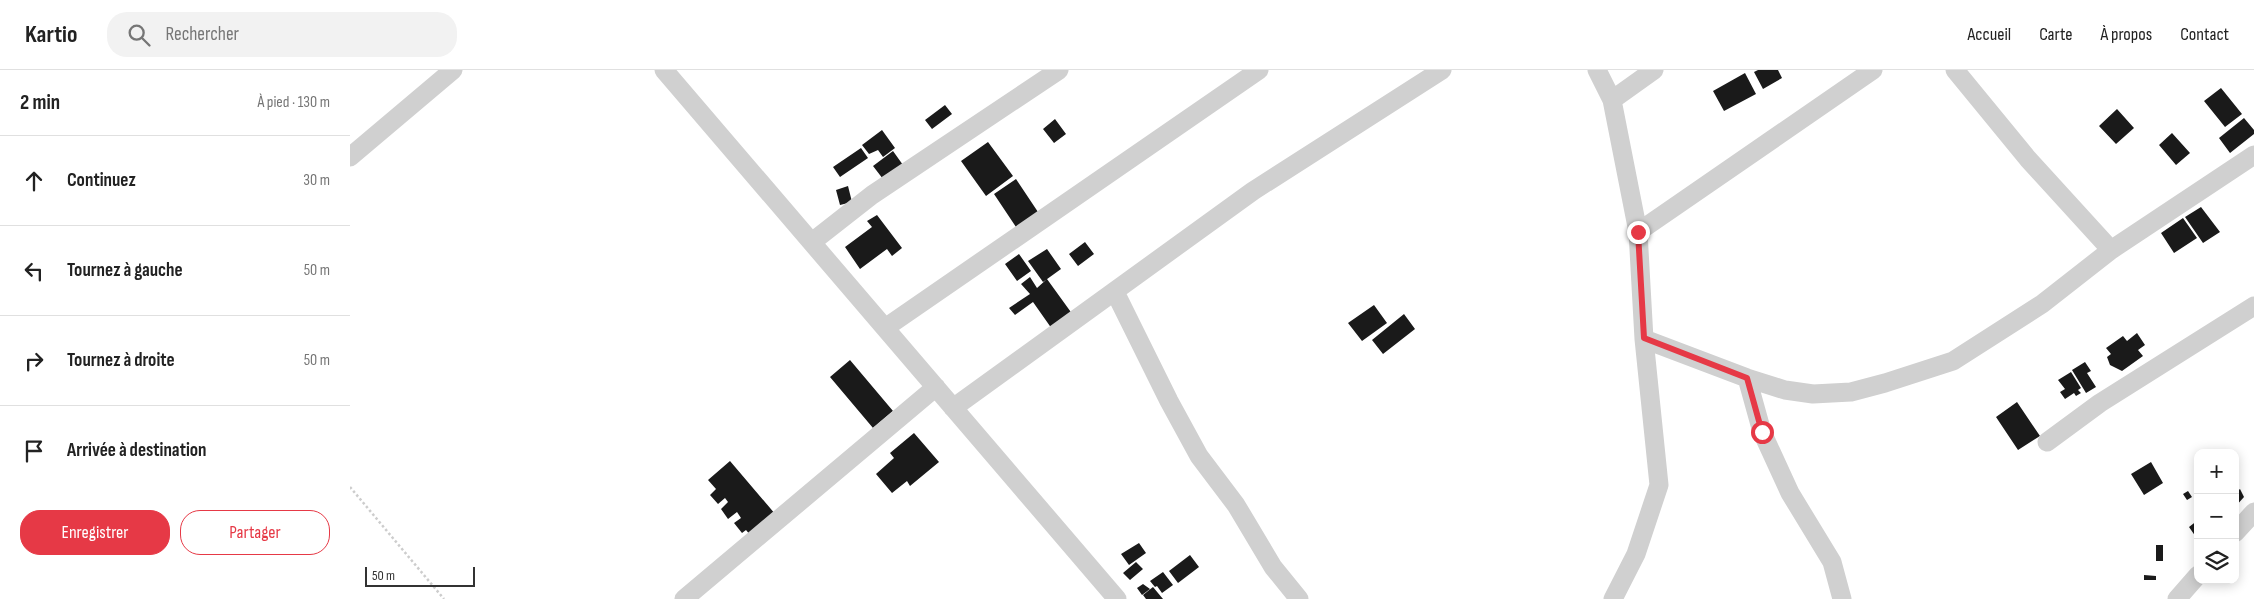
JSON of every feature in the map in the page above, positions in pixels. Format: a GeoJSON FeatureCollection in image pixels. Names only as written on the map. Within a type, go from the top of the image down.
{"type":"FeatureCollection","features":[{"type":"Feature","properties":{"kind":"street"},"geometry":{"type":"LineString","coordinates":[[350,158],[453,70]]}},
{"type":"Feature","properties":{"kind":"street"},"geometry":{"type":"LineString","coordinates":[[664,70],[1117,599]]}},
{"type":"Feature","properties":{"kind":"street"},"geometry":{"type":"LineString","coordinates":[[812,242],[872,195],[1059,70]]}},
{"type":"Feature","properties":{"kind":"street"},"geometry":{"type":"LineString","coordinates":[[885,328],[1259,70]]}},
{"type":"Feature","properties":{"kind":"street"},"geometry":{"type":"LineString","coordinates":[[954,408],[1253,191],[1442,70]]}},
{"type":"Feature","properties":{"kind":"street"},"geometry":{"type":"LineString","coordinates":[[1597,70],[1612,100],[1638,232],[1644,338],[1659,484],[1636,554],[1613,599]]}},
{"type":"Feature","properties":{"kind":"street"},"geometry":{"type":"LineString","coordinates":[[1612,100],[1654,70]]}},
{"type":"Feature","properties":{"kind":"street"},"geometry":{"type":"LineString","coordinates":[[1638,232],[1873,70]]}},
{"type":"Feature","properties":{"kind":"street"},"geometry":{"type":"LineString","coordinates":[[1955,70],[2028,159],[2111,250]]}},
{"type":"Feature","properties":{"kind":"street"},"geometry":{"type":"LineString","coordinates":[[1644,338],[1747,378],[1785,390],[1813,394],[1851,392],[1953,361],[2042,304],[2111,250],[2254,155]]}},
{"type":"Feature","properties":{"kind":"street"},"geometry":{"type":"LineString","coordinates":[[1115,292],[1168,401],[1199,456],[1236,505],[1273,567],[1299,599]]}},
{"type":"Feature","properties":{"kind":"street"},"geometry":{"type":"LineString","coordinates":[[2047,442],[2100,403],[2254,306]]}},
{"type":"Feature","properties":{"kind":"street"},"geometry":{"type":"LineString","coordinates":[[1747,378],[1762,432],[1790,493],[1832,562],[1842,599]]}},
{"type":"Feature","properties":{"kind":"street"},"geometry":{"type":"LineString","coordinates":[[684,599],[936,387]]}},
{"type":"Feature","properties":{"kind":"street"},"geometry":{"type":"LineString","coordinates":[[2239,529],[2254,512]]}},
{"type":"Feature","properties":{"kind":"street"},"geometry":{"type":"LineString","coordinates":[[2177,599],[2194,580]]}},
{"type":"Feature","properties":{"kind":"path"},"geometry":{"type":"LineString","coordinates":[[350,487],[444,599]]}},
{"type":"Feature","properties":{"kind":"building"},"geometry":{"type":"Polygon","coordinates":[[[1758,70],[1778,70],[1782,78],[1763,89],[1754,72],[1758,70]]]}},
{"type":"Feature","properties":{"kind":"building"},"geometry":{"type":"Polygon","coordinates":[[[1745,73],[1756,94],[1724,111],[1713,91],[1745,73]]]}},
{"type":"Feature","properties":{"kind":"building"},"geometry":{"type":"Polygon","coordinates":[[[2221,88],[2242,114],[2225,127],[2204,101],[2221,88]]]}},
{"type":"Feature","properties":{"kind":"building"},"geometry":{"type":"Polygon","coordinates":[[[945,105],[952,114],[932,129],[925,120],[945,105]]]}},
{"type":"Feature","properties":{"kind":"building"},"geometry":{"type":"Polygon","coordinates":[[[2117,109],[2134,128],[2116,144],[2099,126],[2117,109]]]}},
{"type":"Feature","properties":{"kind":"building"},"geometry":{"type":"Polygon","coordinates":[[[2244,118],[2254,130],[2254,134],[2230,153],[2219,138],[2244,118]]]}},
{"type":"Feature","properties":{"kind":"building"},"geometry":{"type":"Polygon","coordinates":[[[1055,119],[1066,134],[1054,143],[1043,129],[1055,119]]]}},
{"type":"Feature","properties":{"kind":"building"},"geometry":{"type":"Polygon","coordinates":[[[882,130],[895,148],[883,157],[878,150],[869,154],[862,145],[882,130]]]}},
{"type":"Feature","properties":{"kind":"building"},"geometry":{"type":"Polygon","coordinates":[[[2172,133],[2190,153],[2176,165],[2159,145],[2172,133]]]}},
{"type":"Feature","properties":{"kind":"building"},"geometry":{"type":"Polygon","coordinates":[[[988,142],[1013,176],[986,196],[961,161],[988,142]]]}},
{"type":"Feature","properties":{"kind":"building"},"geometry":{"type":"Polygon","coordinates":[[[861,148],[868,158],[840,177],[833,167],[861,148]]]}},
{"type":"Feature","properties":{"kind":"building"},"geometry":{"type":"Polygon","coordinates":[[[893,151],[903,165],[883,179],[873,166],[893,151]]]}},
{"type":"Feature","properties":{"kind":"building"},"geometry":{"type":"Polygon","coordinates":[[[1016,179],[1040,215],[1018,230],[994,194],[1016,179]]]}},
{"type":"Feature","properties":{"kind":"building"},"geometry":{"type":"Polygon","coordinates":[[[848,186],[852,202],[840,205],[836,190],[848,186]]]}},
{"type":"Feature","properties":{"kind":"building"},"geometry":{"type":"Polygon","coordinates":[[[2201,207],[2220,232],[2203,243],[2185,217],[2201,207]]]}},
{"type":"Feature","properties":{"kind":"building"},"geometry":{"type":"Polygon","coordinates":[[[877,215],[902,248],[892,256],[887,249],[860,269],[845,247],[872,227],[867,221],[877,215]]]}},
{"type":"Feature","properties":{"kind":"building"},"geometry":{"type":"Polygon","coordinates":[[[2183,218],[2197,238],[2174,253],[2161,233],[2183,218]]]}},
{"type":"Feature","properties":{"kind":"building"},"geometry":{"type":"Polygon","coordinates":[[[1085,242],[1094,254],[1078,266],[1069,254],[1085,242]]]}},
{"type":"Feature","properties":{"kind":"building"},"geometry":{"type":"Polygon","coordinates":[[[1047,249],[1061,269],[1043,282],[1028,261],[1047,249]]]}},
{"type":"Feature","properties":{"kind":"building"},"geometry":{"type":"Polygon","coordinates":[[[1019,254],[1031,271],[1017,281],[1005,264],[1019,254]]]}},
{"type":"Feature","properties":{"kind":"building"},"geometry":{"type":"Polygon","coordinates":[[[1030,277],[1037,288],[1047,279],[1073,315],[1052,329],[1033,302],[1015,315],[1009,308],[1030,294],[1021,284],[1030,277]]]}},
{"type":"Feature","properties":{"kind":"building"},"geometry":{"type":"Polygon","coordinates":[[[1374,305],[1387,323],[1362,341],[1348,323],[1374,305]]]}},
{"type":"Feature","properties":{"kind":"building"},"geometry":{"type":"Polygon","coordinates":[[[1404,314],[1415,329],[1383,354],[1372,340],[1404,314]]]}},
{"type":"Feature","properties":{"kind":"building"},"geometry":{"type":"Polygon","coordinates":[[[2137,333],[2145,345],[2138,350],[2143,356],[2122,371],[2110,365],[2107,357],[2111,354],[2106,348],[2123,336],[2127,341],[2137,333]]]}},
{"type":"Feature","properties":{"kind":"building"},"geometry":{"type":"Polygon","coordinates":[[[850,360],[893,411],[873,428],[830,377],[850,360]]]}},
{"type":"Feature","properties":{"kind":"building"},"geometry":{"type":"Polygon","coordinates":[[[2085,362],[2091,371],[2087,373],[2096,387],[2086,393],[2072,370],[2085,362]]]}},
{"type":"Feature","properties":{"kind":"building"},"geometry":{"type":"Polygon","coordinates":[[[2071,372],[2081,388],[2078,390],[2081,393],[2076,396],[2074,393],[2065,399],[2060,392],[2065,389],[2058,380],[2071,372]]]}},
{"type":"Feature","properties":{"kind":"building"},"geometry":{"type":"Polygon","coordinates":[[[2017,402],[2040,436],[2018,450],[1996,417],[2017,402]]]}},
{"type":"Feature","properties":{"kind":"building"},"geometry":{"type":"Polygon","coordinates":[[[914,433],[939,462],[910,486],[907,481],[892,493],[876,474],[894,458],[890,453],[914,433]]]}},
{"type":"Feature","properties":{"kind":"building"},"geometry":{"type":"Polygon","coordinates":[[[730,461],[776,515],[751,536],[746,530],[742,533],[734,523],[741,518],[737,512],[728,519],[721,509],[728,502],[725,498],[718,504],[710,495],[716,489],[708,480],[730,461]]]}},
{"type":"Feature","properties":{"kind":"building"},"geometry":{"type":"Polygon","coordinates":[[[2151,462],[2163,483],[2144,495],[2131,474],[2151,462]]]}},
{"type":"Feature","properties":{"kind":"building"},"geometry":{"type":"Polygon","coordinates":[[[2239,490],[2244,497],[2239,503],[2239,494],[2239,490]]]}},
{"type":"Feature","properties":{"kind":"building"},"geometry":{"type":"Polygon","coordinates":[[[2188,491],[2192,497],[2187,500],[2183,494],[2188,491]]]}},
{"type":"Feature","properties":{"kind":"building"},"geometry":{"type":"Polygon","coordinates":[[[2194,523],[2194,534],[2189,527],[2194,523]]]}},
{"type":"Feature","properties":{"kind":"building"},"geometry":{"type":"Polygon","coordinates":[[[1139,543],[1146,553],[1129,565],[1121,554],[1139,543]]]}},
{"type":"Feature","properties":{"kind":"building"},"geometry":{"type":"Polygon","coordinates":[[[2156,545],[2163,545],[2163,561],[2156,561],[2156,545]]]}},
{"type":"Feature","properties":{"kind":"building"},"geometry":{"type":"Polygon","coordinates":[[[1190,555],[1199,567],[1178,583],[1169,571],[1190,555]]]}},
{"type":"Feature","properties":{"kind":"building"},"geometry":{"type":"Polygon","coordinates":[[[1136,562],[1143,569],[1130,580],[1123,573],[1136,562]]]}},
{"type":"Feature","properties":{"kind":"building"},"geometry":{"type":"Polygon","coordinates":[[[1163,572],[1173,585],[1162,593],[1150,581],[1163,572]]]}},
{"type":"Feature","properties":{"kind":"building"},"geometry":{"type":"Polygon","coordinates":[[[2144,575],[2156,576],[2156,580],[2144,580],[2144,575]]]}},
{"type":"Feature","properties":{"kind":"building"},"geometry":{"type":"Polygon","coordinates":[[[1143,584],[1150,589],[1142,595],[1137,588],[1143,584]]]}},
{"type":"Feature","properties":{"kind":"building"},"geometry":{"type":"Polygon","coordinates":[[[1153,587],[1163,599],[1146,599],[1143,595],[1153,587]]]}},
{"type":"Feature","properties":{"kind":"route"},"geometry":{"type":"LineString","coordinates":[[1638,232],[1644,338],[1747,378],[1762,432]]}}]}
